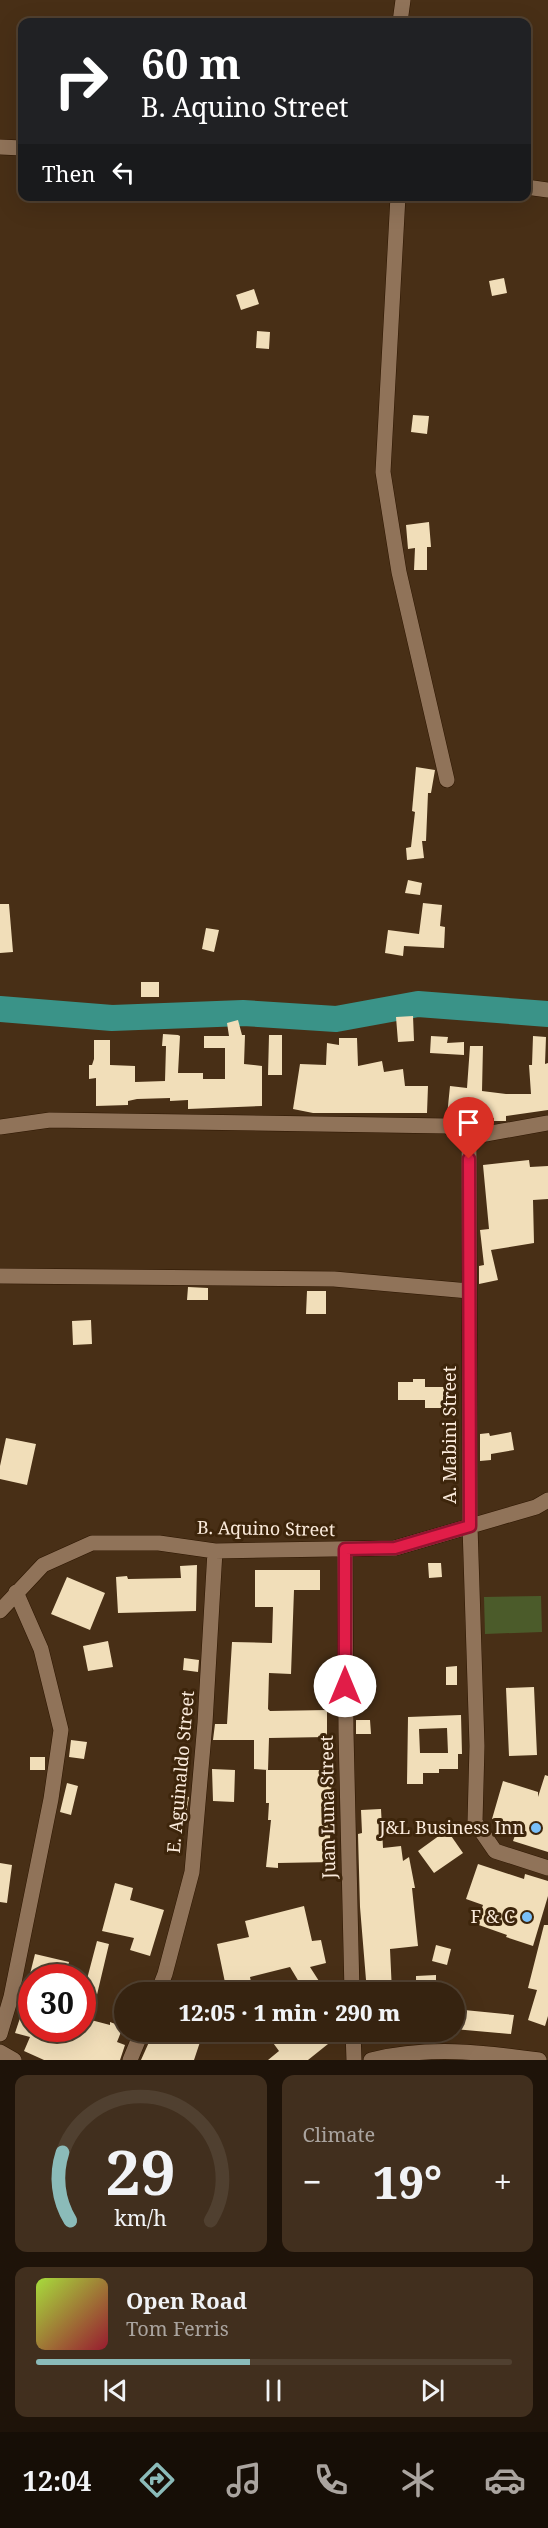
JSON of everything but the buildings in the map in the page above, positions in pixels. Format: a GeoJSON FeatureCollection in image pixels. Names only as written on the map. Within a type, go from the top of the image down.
{"type":"FeatureCollection","features":[{"type":"Feature","properties":{"kind":"street"},"geometry":{"type":"LineString","coordinates":[[401,18],[403,0]]}},
{"type":"Feature","properties":{"kind":"street"},"geometry":{"type":"LineString","coordinates":[[0,147],[18,148]]}},
{"type":"Feature","properties":{"kind":"street"},"geometry":{"type":"LineString","coordinates":[[531,188],[548,190]]}},
{"type":"Feature","properties":{"kind":"street"},"geometry":{"type":"LineString","coordinates":[[398,201],[383,472],[399,573],[447,780]]}},
{"type":"Feature","properties":{"kind":"street"},"geometry":{"type":"LineString","coordinates":[[0,1127],[50,1120],[447,1126],[469,1137],[548,1123]]}},
{"type":"Feature","properties":{"kind":"street","name":"A. Mabini Street"},"geometry":{"type":"LineString","coordinates":[[469,1137],[470,1526],[477,1746],[475,1822],[495,1851],[548,1868]]}},
{"type":"Feature","properties":{"kind":"street"},"geometry":{"type":"LineString","coordinates":[[0,1276],[334,1279],[469,1291]]}},
{"type":"Feature","properties":{"kind":"street","name":"B. Aquino Street"},"geometry":{"type":"LineString","coordinates":[[0,1611],[43,1565],[92,1543],[159,1544],[215,1551],[395,1548],[536,1507],[548,1500]]}},
{"type":"Feature","properties":{"kind":"street","name":"Juan Luna Street"},"geometry":{"type":"LineString","coordinates":[[345,1549],[346,1732],[352,1982]]}},
{"type":"Feature","properties":{"kind":"street","name":"E. Aguinaldo Street"},"geometry":{"type":"LineString","coordinates":[[162,1982],[192,1872],[206,1723],[215,1551]]}},
{"type":"Feature","properties":{"kind":"street"},"geometry":{"type":"LineString","coordinates":[[0,2034],[11,1997],[51,1799],[61,1730],[42,1649],[16,1592]]}},
{"type":"Feature","properties":{"kind":"street"},"geometry":{"type":"LineString","coordinates":[[130,2060],[137,2042]]}},
{"type":"Feature","properties":{"kind":"street"},"geometry":{"type":"LineString","coordinates":[[353,2042],[354,2060]]}},
{"type":"Feature","properties":{"kind":"street"},"geometry":{"type":"LineString","coordinates":[[371,2060],[477,2051],[539,2060]]}},
{"type":"Feature","properties":{"kind":"street"},"geometry":{"type":"LineString","coordinates":[[0,2052],[14,2060]]}},
{"type":"Feature","properties":{"kind":"green space"},"geometry":{"type":"Polygon","coordinates":[[[541,1596],[542,1632],[485,1634],[484,1597],[541,1596]]]}},
{"type":"Feature","properties":{"kind":"waterway"},"geometry":{"type":"LineString","coordinates":[[0,1009],[112,1018],[243,1013],[336,1019],[418,1004],[548,1014]]}},
{"type":"Feature","properties":{"kind":"place","name":"J&L Business Inn"},"geometry":{"type":"Point","coordinates":[536,1828]}},
{"type":"Feature","properties":{"kind":"place","name":"F & C"},"geometry":{"type":"Point","coordinates":[527,1917]}},
{"type":"Feature","properties":{"kind":"route"},"geometry":{"type":"LineString","coordinates":[[345,1686],[345,1549],[395,1548],[470,1526],[469,1159]]}}]}
